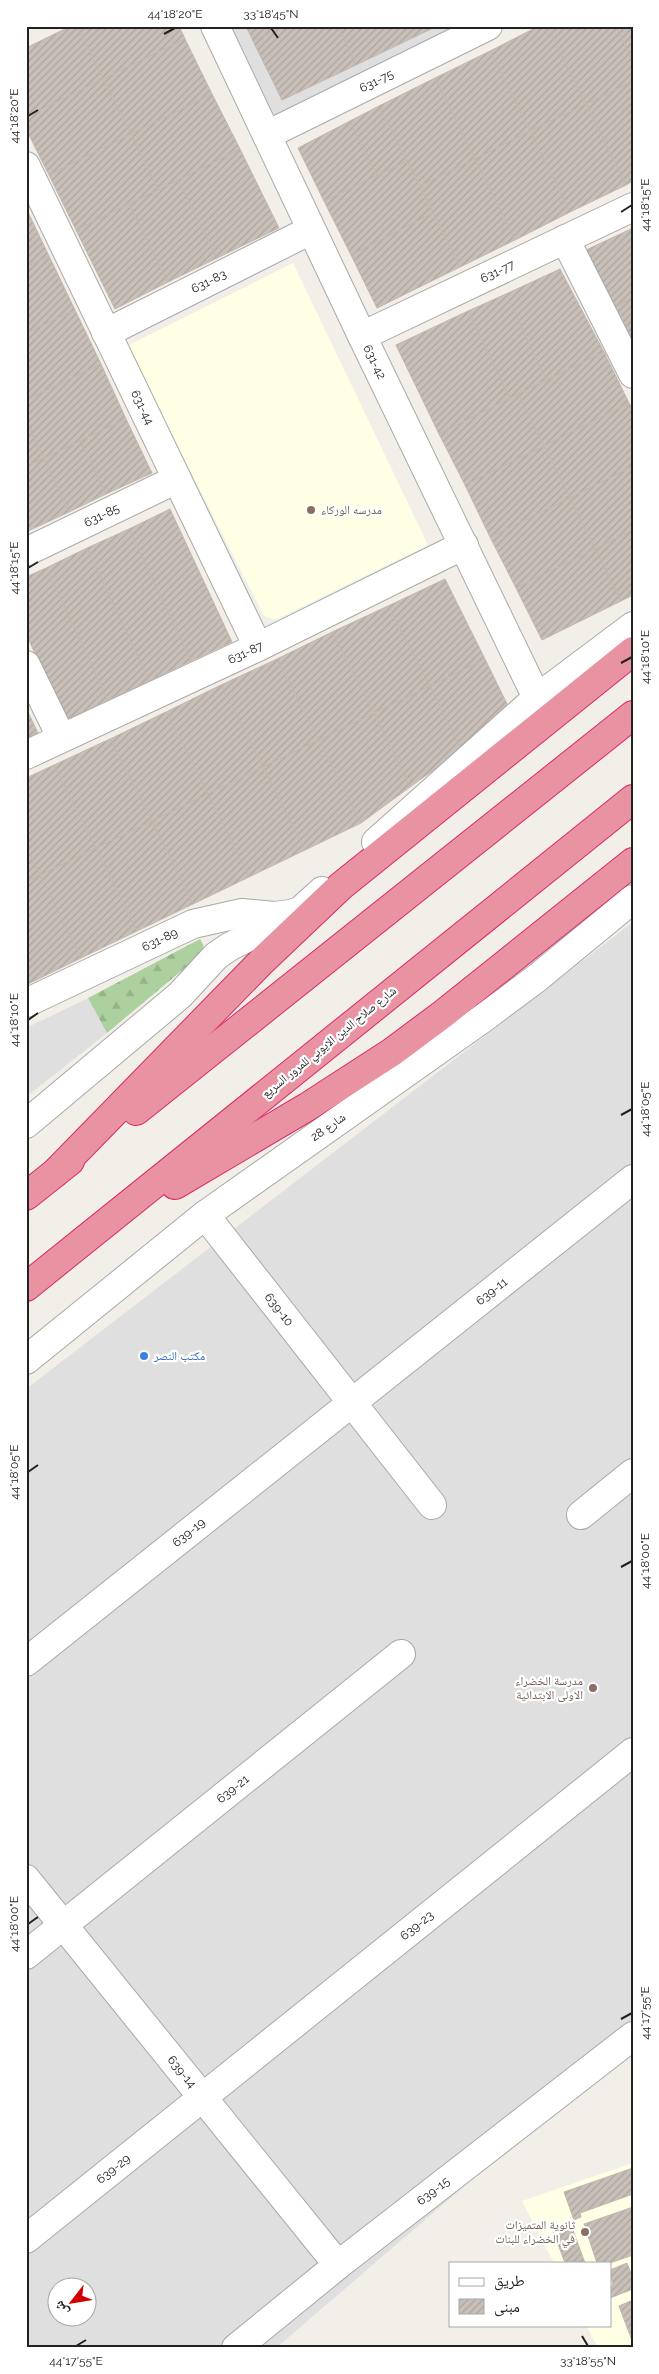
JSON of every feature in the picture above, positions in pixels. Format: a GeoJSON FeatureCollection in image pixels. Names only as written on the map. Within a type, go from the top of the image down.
{"type":"FeatureCollection","features":[{"type":"Feature","properties":{"kind":"highway"},"geometry":{"type":"LineString","coordinates":[[55,1173],[262,961],[341,886],[633,651]]}},
{"type":"Feature","properties":{"kind":"highway"},"geometry":{"type":"LineString","coordinates":[[26,1196],[228,1039],[633,715]]}},
{"type":"Feature","properties":{"kind":"highway","name":"شارع صلاح الدين الايوبي للمرور السريع"},"geometry":{"type":"LineString","coordinates":[[26,1287],[633,799]]}},
{"type":"Feature","properties":{"kind":"highway"},"geometry":{"type":"LineString","coordinates":[[99,1230],[290,1117],[392,1052],[443,1014],[633,862]]}},
{"type":"Feature","properties":{"kind":"street","name":"631-42"},"geometry":{"type":"LineString","coordinates":[[215,26],[537,698]]}},
{"type":"Feature","properties":{"kind":"street","name":"631-75"},"geometry":{"type":"LineString","coordinates":[[267,136],[471,30]]}},
{"type":"Feature","properties":{"kind":"street","name":"631-44"},"geometry":{"type":"LineString","coordinates":[[26,166],[258,647]]}},
{"type":"Feature","properties":{"kind":"street","name":"631-77"},"geometry":{"type":"LineString","coordinates":[[362,336],[633,207]]}},
{"type":"Feature","properties":{"kind":"street","name":"631-83"},"geometry":{"type":"LineString","coordinates":[[106,333],[312,230]]}},
{"type":"Feature","properties":{"kind":"street"},"geometry":{"type":"LineString","coordinates":[[565,239],[633,374]]}},
{"type":"Feature","properties":{"kind":"street","name":"631-85"},"geometry":{"type":"LineString","coordinates":[[26,552],[177,479]]}},
{"type":"Feature","properties":{"kind":"street","name":"631-87"},"geometry":{"type":"LineString","coordinates":[[26,755],[61,737],[258,647],[464,545]]}},
{"type":"Feature","properties":{"kind":"street"},"geometry":{"type":"LineString","coordinates":[[300,911],[537,698],[633,626]]}},
{"type":"Feature","properties":{"kind":"street"},"geometry":{"type":"LineString","coordinates":[[26,665],[61,737]]}},
{"type":"Feature","properties":{"kind":"street"},"geometry":{"type":"LineString","coordinates":[[26,1124],[180,995],[216,956],[229,947],[300,911],[341,886]]}},
{"type":"Feature","properties":{"kind":"street","name":"شارع 28"},"geometry":{"type":"LineString","coordinates":[[26,1360],[205,1215],[482,1020],[537,978],[633,899]]}},
{"type":"Feature","properties":{"kind":"street","name":"631-89"},"geometry":{"type":"LineString","coordinates":[[26,1003],[199,922],[242,913],[275,916],[300,911]]}},
{"type":"Feature","properties":{"kind":"street","name":"639-11"},"geometry":{"type":"LineString","coordinates":[[352,1404],[633,1179]]}},
{"type":"Feature","properties":{"kind":"street","name":"639-10"},"geometry":{"type":"LineString","coordinates":[[205,1215],[432,1505]]}},
{"type":"Feature","properties":{"kind":"street","name":"639-19"},"geometry":{"type":"LineString","coordinates":[[26,1662],[352,1404]]}},
{"type":"Feature","properties":{"kind":"street"},"geometry":{"type":"LineString","coordinates":[[581,1515],[633,1473]]}},
{"type":"Feature","properties":{"kind":"street","name":"639-21"},"geometry":{"type":"LineString","coordinates":[[26,1955],[401,1654]]}},
{"type":"Feature","properties":{"kind":"street","name":"639-23"},"geometry":{"type":"LineString","coordinates":[[202,2098],[632,1752]]}},
{"type":"Feature","properties":{"kind":"street","name":"639-14"},"geometry":{"type":"LineString","coordinates":[[26,1879],[338,2264]]}},
{"type":"Feature","properties":{"kind":"street","name":"639-15"},"geometry":{"type":"LineString","coordinates":[[236,2348],[338,2264],[633,2036]]}},
{"type":"Feature","properties":{"kind":"street","name":"639-29"},"geometry":{"type":"LineString","coordinates":[[26,2239],[202,2098]]}},
{"type":"Feature","properties":{"kind":"shaded area"},"geometry":{"type":"Polygon","coordinates":[[[227,26],[448,26],[449,32],[275,123],[227,26]]]}},
{"type":"Feature","properties":{"kind":"shaded area"},"geometry":{"type":"Polygon","coordinates":[[[293,263],[428,545],[275,620],[264,616],[127,346],[293,263]]]}},
{"type":"Feature","properties":{"kind":"shaded area"},"geometry":{"type":"Polygon","coordinates":[[[633,922],[633,2041],[276,2348],[26,2348],[26,1389],[633,922]]]}},
{"type":"Feature","properties":{"kind":"shaded area"},"geometry":{"type":"Polygon","coordinates":[[[88,998],[107,1033],[26,1097],[26,1028],[88,998]]]}},
{"type":"Feature","properties":{"kind":"shaded area","name":"ثانوية المتميزات في الخضراء للبنات"},"geometry":{"type":"Polygon","coordinates":[[[633,2163],[633,2348],[598,2348],[587,2326],[612,2326],[612,2262],[553,2262],[522,2201],[633,2163]]]}},
{"type":"Feature","properties":{"kind":"green space"},"geometry":{"type":"Polygon","coordinates":[[[200,939],[204,952],[107,1033],[88,998],[200,939]]]}},
{"type":"Feature","properties":{"kind":"building"},"geometry":{"type":"Polygon","coordinates":[[[71,26],[77,26],[103,79],[26,117],[26,48],[71,26]]]}},
{"type":"Feature","properties":{"kind":"building"},"geometry":{"type":"Polygon","coordinates":[[[77,26],[179,26],[185,39],[103,79],[77,26]]]}},
{"type":"Feature","properties":{"kind":"building"},"geometry":{"type":"Polygon","coordinates":[[[246,26],[285,26],[253,41],[246,26]]]}},
{"type":"Feature","properties":{"kind":"building"},"geometry":{"type":"Polygon","coordinates":[[[285,26],[338,26],[356,65],[282,100],[253,41],[285,26]]]}},
{"type":"Feature","properties":{"kind":"building"},"geometry":{"type":"Polygon","coordinates":[[[338,26],[432,26],[433,28],[356,65],[338,26]]]}},
{"type":"Feature","properties":{"kind":"building"},"geometry":{"type":"Polygon","coordinates":[[[539,26],[547,26],[586,104],[530,131],[490,51],[539,26]]]}},
{"type":"Feature","properties":{"kind":"building"},"geometry":{"type":"Polygon","coordinates":[[[547,26],[616,26],[633,61],[633,81],[586,104],[547,26]]]}},
{"type":"Feature","properties":{"kind":"building"},"geometry":{"type":"Polygon","coordinates":[[[616,26],[633,26],[633,61],[616,26]]]}},
{"type":"Feature","properties":{"kind":"building"},"geometry":{"type":"Polygon","coordinates":[[[185,39],[212,94],[131,134],[103,79],[185,39]]]}},
{"type":"Feature","properties":{"kind":"building"},"geometry":{"type":"Polygon","coordinates":[[[490,51],[530,131],[475,159],[435,78],[490,51]]]}},
{"type":"Feature","properties":{"kind":"building"},"geometry":{"type":"Polygon","coordinates":[[[435,78],[475,159],[420,186],[379,106],[435,78]]]}},
{"type":"Feature","properties":{"kind":"building"},"geometry":{"type":"Polygon","coordinates":[[[103,79],[131,134],[49,175],[26,129],[26,117],[103,79]]]}},
{"type":"Feature","properties":{"kind":"building"},"geometry":{"type":"Polygon","coordinates":[[[633,81],[633,181],[626,185],[586,104],[633,81]]]}},
{"type":"Feature","properties":{"kind":"building"},"geometry":{"type":"Polygon","coordinates":[[[212,94],[240,149],[158,190],[131,134],[212,94]]]}},
{"type":"Feature","properties":{"kind":"building"},"geometry":{"type":"Polygon","coordinates":[[[586,104],[626,185],[570,212],[530,131],[586,104]]]}},
{"type":"Feature","properties":{"kind":"building"},"geometry":{"type":"Polygon","coordinates":[[[379,106],[407,161],[377,176],[350,121],[379,106]]]}},
{"type":"Feature","properties":{"kind":"building"},"geometry":{"type":"Polygon","coordinates":[[[350,121],[377,176],[324,201],[298,148],[350,121]]]}},
{"type":"Feature","properties":{"kind":"building"},"geometry":{"type":"Polygon","coordinates":[[[530,131],[570,212],[515,240],[475,159],[530,131]]]}},
{"type":"Feature","properties":{"kind":"building"},"geometry":{"type":"Polygon","coordinates":[[[131,134],[158,190],[76,230],[49,175],[131,134]]]}},
{"type":"Feature","properties":{"kind":"building"},"geometry":{"type":"Polygon","coordinates":[[[240,149],[279,228],[217,258],[178,180],[240,149]]]}},
{"type":"Feature","properties":{"kind":"building"},"geometry":{"type":"Polygon","coordinates":[[[475,159],[515,240],[460,267],[420,186],[475,159]]]}},
{"type":"Feature","properties":{"kind":"building"},"geometry":{"type":"Polygon","coordinates":[[[407,161],[433,213],[351,255],[324,201],[407,161]]]}},
{"type":"Feature","properties":{"kind":"building"},"geometry":{"type":"Polygon","coordinates":[[[178,180],[217,258],[168,282],[129,204],[178,180]]]}},
{"type":"Feature","properties":{"kind":"building"},"geometry":{"type":"Polygon","coordinates":[[[129,204],[168,282],[115,309],[76,230],[129,204]]]}},
{"type":"Feature","properties":{"kind":"building"},"geometry":{"type":"Polygon","coordinates":[[[26,208],[49,256],[26,267],[26,208]]]}},
{"type":"Feature","properties":{"kind":"building"},"geometry":{"type":"Polygon","coordinates":[[[433,213],[460,267],[377,308],[351,255],[433,213]]]}},
{"type":"Feature","properties":{"kind":"building"},"geometry":{"type":"Polygon","coordinates":[[[633,228],[633,297],[613,308],[584,251],[633,228]]]}},
{"type":"Feature","properties":{"kind":"building"},"geometry":{"type":"Polygon","coordinates":[[[49,256],[75,310],[26,333],[26,267],[49,256]]]}},
{"type":"Feature","properties":{"kind":"building"},"geometry":{"type":"Polygon","coordinates":[[[560,269],[604,352],[546,380],[506,294],[560,269]]]}},
{"type":"Feature","properties":{"kind":"building"},"geometry":{"type":"Polygon","coordinates":[[[506,294],[546,380],[510,398],[468,311],[506,294]]]}},
{"type":"Feature","properties":{"kind":"building"},"geometry":{"type":"Polygon","coordinates":[[[633,297],[633,348],[613,308],[633,297]]]}},
{"type":"Feature","properties":{"kind":"building"},"geometry":{"type":"Polygon","coordinates":[[[75,310],[101,364],[26,400],[26,333],[75,310]]]}},
{"type":"Feature","properties":{"kind":"building"},"geometry":{"type":"Polygon","coordinates":[[[468,311],[510,398],[439,434],[396,345],[468,311]]]}},
{"type":"Feature","properties":{"kind":"building"},"geometry":{"type":"Polygon","coordinates":[[[604,352],[629,403],[544,446],[518,394],[604,352]]]}},
{"type":"Feature","properties":{"kind":"building"},"geometry":{"type":"Polygon","coordinates":[[[101,364],[126,419],[44,458],[26,421],[26,400],[101,364]]]}},
{"type":"Feature","properties":{"kind":"building"},"geometry":{"type":"Polygon","coordinates":[[[518,394],[544,446],[465,485],[439,434],[518,394]]]}},
{"type":"Feature","properties":{"kind":"building"},"geometry":{"type":"Polygon","coordinates":[[[629,403],[633,410],[633,466],[570,498],[544,446],[629,403]]]}},
{"type":"Feature","properties":{"kind":"building"},"geometry":{"type":"Polygon","coordinates":[[[126,419],[152,473],[106,494],[80,441],[126,419]]]}},
{"type":"Feature","properties":{"kind":"building"},"geometry":{"type":"Polygon","coordinates":[[[26,421],[44,458],[26,466],[26,421]]]}},
{"type":"Feature","properties":{"kind":"building"},"geometry":{"type":"Polygon","coordinates":[[[80,441],[106,494],[69,512],[44,458],[80,441]]]}},
{"type":"Feature","properties":{"kind":"building"},"geometry":{"type":"Polygon","coordinates":[[[544,446],[570,498],[490,537],[465,485],[544,446]]]}},
{"type":"Feature","properties":{"kind":"building"},"geometry":{"type":"Polygon","coordinates":[[[44,458],[69,512],[26,532],[26,466],[44,458]]]}},
{"type":"Feature","properties":{"kind":"building"},"geometry":{"type":"Polygon","coordinates":[[[633,466],[633,530],[595,549],[570,498],[633,466]]]}},
{"type":"Feature","properties":{"kind":"building"},"geometry":{"type":"Polygon","coordinates":[[[570,498],[595,549],[516,588],[490,537],[570,498]]]}},
{"type":"Feature","properties":{"kind":"building"},"geometry":{"type":"Polygon","coordinates":[[[170,509],[232,642],[191,661],[129,529],[170,509]]]}},
{"type":"Feature","properties":{"kind":"building"},"geometry":{"type":"Polygon","coordinates":[[[129,529],[191,661],[149,681],[87,548],[129,529]]]}},
{"type":"Feature","properties":{"kind":"building"},"geometry":{"type":"Polygon","coordinates":[[[633,530],[633,595],[621,601],[595,549],[633,530]]]}},
{"type":"Feature","properties":{"kind":"building"},"geometry":{"type":"Polygon","coordinates":[[[87,548],[149,681],[108,700],[46,568],[87,548]]]}},
{"type":"Feature","properties":{"kind":"building"},"geometry":{"type":"Polygon","coordinates":[[[595,549],[621,601],[542,640],[516,588],[595,549]]]}},
{"type":"Feature","properties":{"kind":"building"},"geometry":{"type":"Polygon","coordinates":[[[46,568],[108,700],[66,720],[26,634],[26,577],[46,568]]]}},
{"type":"Feature","properties":{"kind":"building"},"geometry":{"type":"Polygon","coordinates":[[[445,579],[485,659],[430,686],[388,606],[445,579]]]}},
{"type":"Feature","properties":{"kind":"building"},"geometry":{"type":"Polygon","coordinates":[[[388,606],[430,686],[374,713],[332,632],[388,606]]]}},
{"type":"Feature","properties":{"kind":"building"},"geometry":{"type":"Polygon","coordinates":[[[332,632],[374,713],[319,740],[277,659],[332,632]]]}},
{"type":"Feature","properties":{"kind":"building"},"geometry":{"type":"Polygon","coordinates":[[[277,659],[319,740],[263,767],[221,685],[277,659]]]}},
{"type":"Feature","properties":{"kind":"building"},"geometry":{"type":"Polygon","coordinates":[[[485,659],[511,712],[461,750],[430,686],[485,659]]]}},
{"type":"Feature","properties":{"kind":"building"},"geometry":{"type":"Polygon","coordinates":[[[221,685],[263,767],[208,794],[166,712],[221,685]]]}},
{"type":"Feature","properties":{"kind":"building"},"geometry":{"type":"Polygon","coordinates":[[[430,686],[461,750],[410,787],[374,713],[430,686]]]}},
{"type":"Feature","properties":{"kind":"building"},"geometry":{"type":"Polygon","coordinates":[[[26,708],[38,733],[26,739],[26,708]]]}},
{"type":"Feature","properties":{"kind":"building"},"geometry":{"type":"Polygon","coordinates":[[[166,712],[208,794],[152,821],[110,739],[166,712]]]}},
{"type":"Feature","properties":{"kind":"building"},"geometry":{"type":"Polygon","coordinates":[[[374,713],[410,787],[361,823],[319,740],[374,713]]]}},
{"type":"Feature","properties":{"kind":"building"},"geometry":{"type":"Polygon","coordinates":[[[110,739],[152,821],[96,848],[54,765],[110,739]]]}},
{"type":"Feature","properties":{"kind":"building"},"geometry":{"type":"Polygon","coordinates":[[[319,740],[361,823],[305,850],[263,767],[319,740]]]}},
{"type":"Feature","properties":{"kind":"building"},"geometry":{"type":"Polygon","coordinates":[[[54,765],[96,848],[40,875],[26,846],[26,778],[54,765]]]}},
{"type":"Feature","properties":{"kind":"building"},"geometry":{"type":"Polygon","coordinates":[[[263,767],[305,850],[249,877],[208,794],[263,767]]]}},
{"type":"Feature","properties":{"kind":"building"},"geometry":{"type":"Polygon","coordinates":[[[208,794],[249,877],[193,904],[152,821],[208,794]]]}},
{"type":"Feature","properties":{"kind":"building"},"geometry":{"type":"Polygon","coordinates":[[[152,821],[193,904],[137,931],[96,848],[152,821]]]}},
{"type":"Feature","properties":{"kind":"building"},"geometry":{"type":"Polygon","coordinates":[[[26,846],[40,875],[26,882],[26,846]]]}},
{"type":"Feature","properties":{"kind":"building"},"geometry":{"type":"Polygon","coordinates":[[[96,848],[137,931],[81,958],[40,875],[96,848]]]}},
{"type":"Feature","properties":{"kind":"building"},"geometry":{"type":"Polygon","coordinates":[[[40,875],[81,958],[26,985],[26,882],[40,875]]]}},
{"type":"Feature","properties":{"kind":"building"},"geometry":{"type":"Polygon","coordinates":[[[633,2168],[633,2194],[580,2213],[581,2217],[574,2220],[564,2192],[633,2168]]]}},
{"type":"Feature","properties":{"kind":"building"},"geometry":{"type":"Polygon","coordinates":[[[633,2207],[633,2255],[612,2262],[597,2262],[584,2224],[633,2207]]]}},
{"type":"Feature","properties":{"kind":"building"},"geometry":{"type":"Polygon","coordinates":[[[570,2222],[585,2262],[565,2262],[552,2228],[570,2222]]]}},
{"type":"Feature","properties":{"kind":"building"},"geometry":{"type":"Polygon","coordinates":[[[627,2263],[633,2278],[633,2289],[612,2297],[612,2269],[627,2263]]]}},
{"type":"Feature","properties":{"kind":"building"},"geometry":{"type":"Polygon","coordinates":[[[633,2300],[633,2343],[619,2306],[633,2300]]]}},
{"type":"Feature","properties":{"kind":"place","name":"مدرسه الوركاء"},"geometry":{"type":"Point","coordinates":[311,510]}},
{"type":"Feature","properties":{"kind":"place","name":"مكتب النصر"},"geometry":{"type":"Point","coordinates":[144,1356]}},
{"type":"Feature","properties":{"kind":"place","name":"مدرسة الخضراء الاولى الابتدائية"},"geometry":{"type":"Point","coordinates":[593,1688]}},
{"type":"Feature","properties":{"kind":"place","name":"ثانوية المتميزات في الخضراء للبنات"},"geometry":{"type":"Point","coordinates":[585,2232]}}]}
